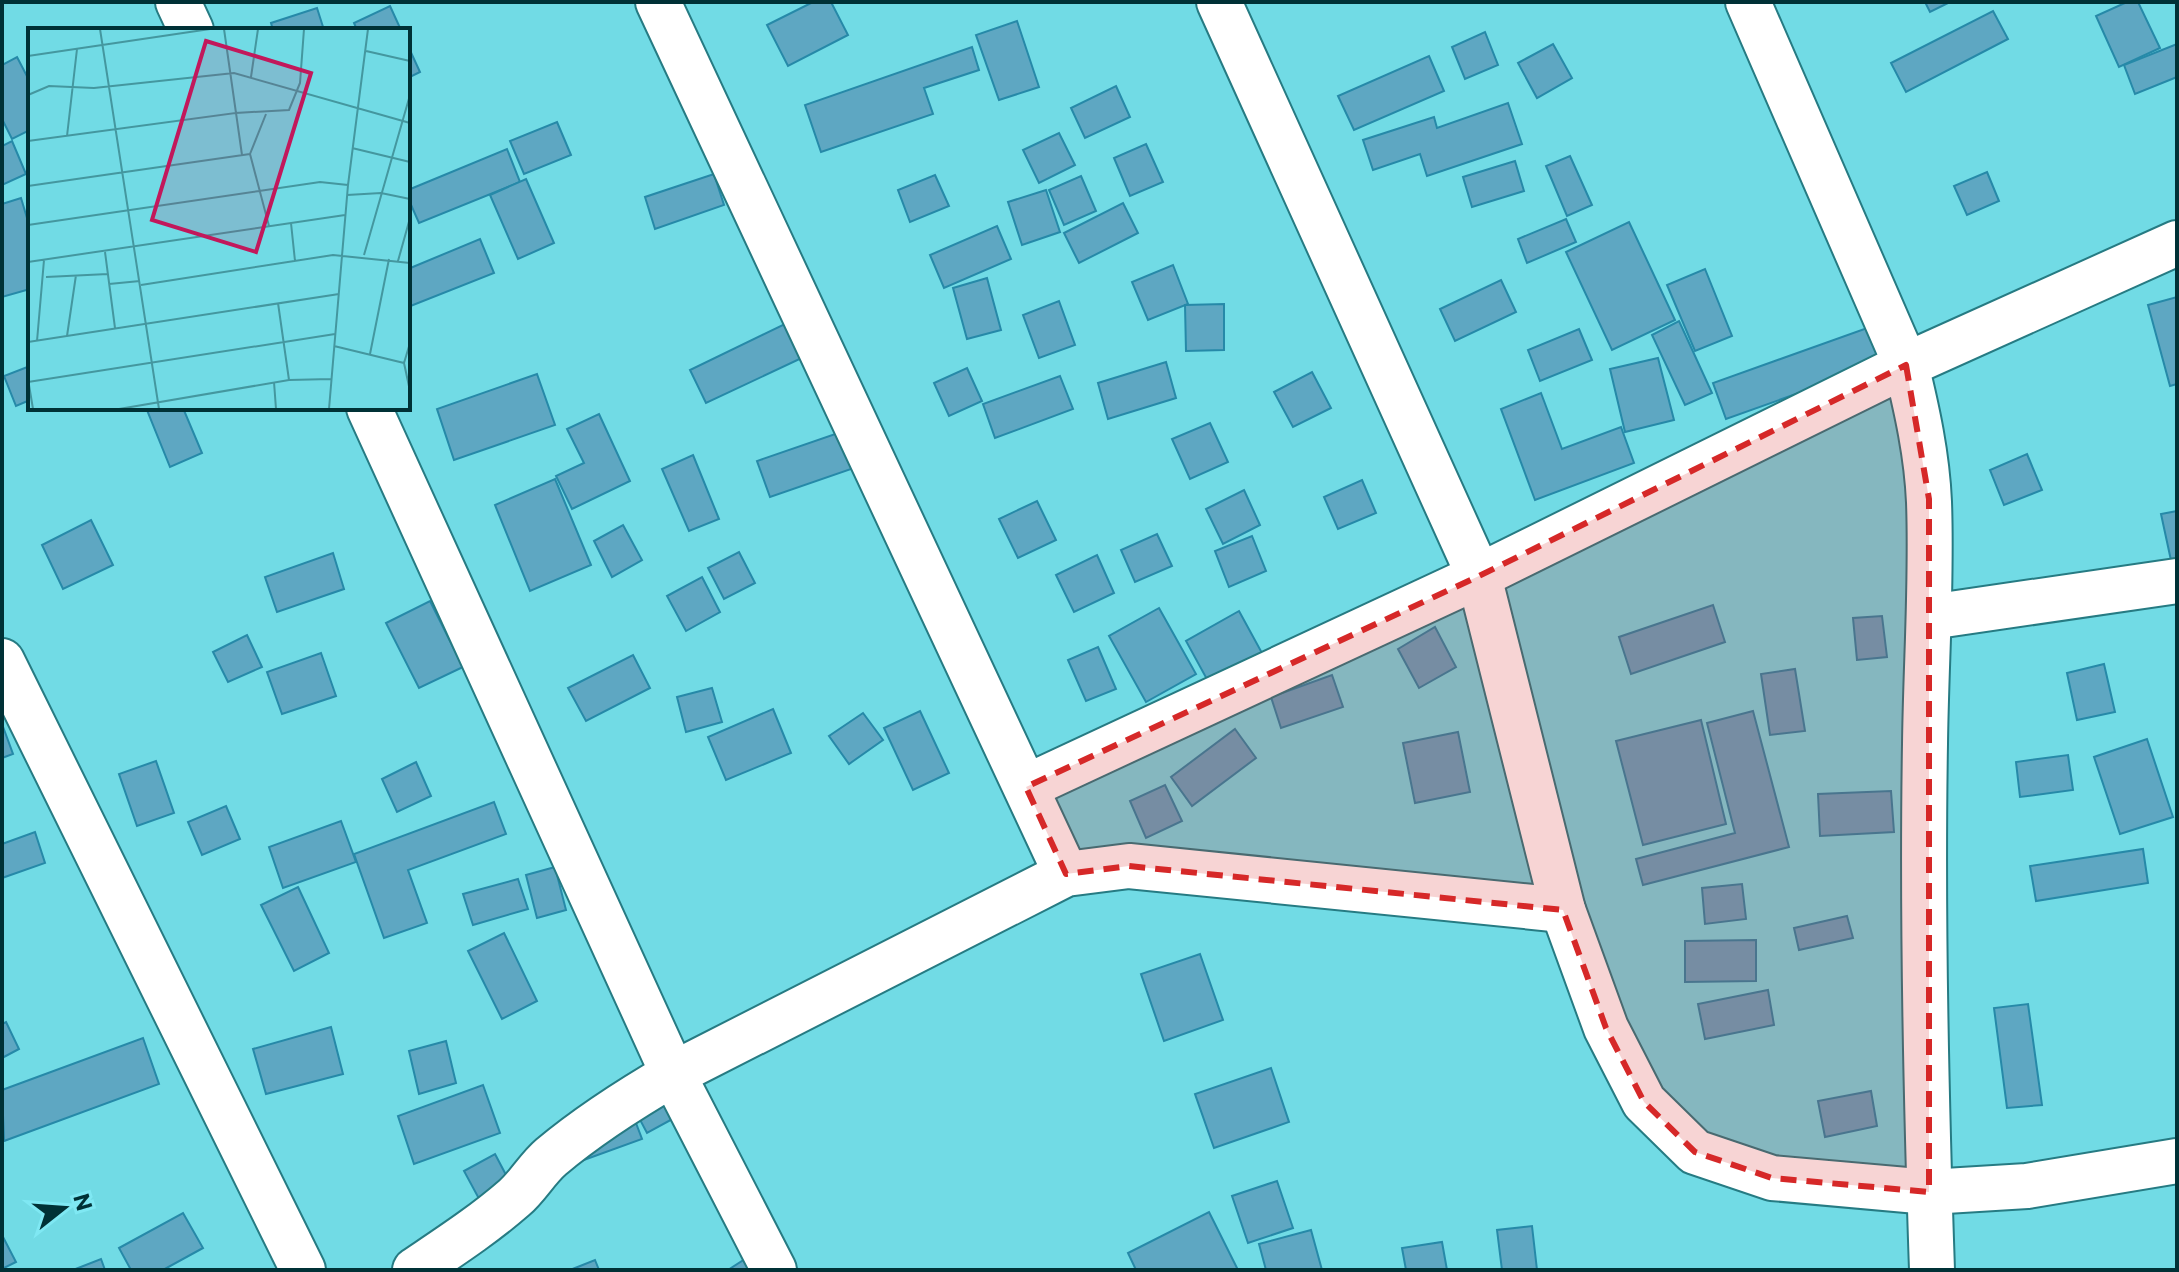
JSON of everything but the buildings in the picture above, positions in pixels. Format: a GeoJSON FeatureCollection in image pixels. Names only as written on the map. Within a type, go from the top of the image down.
{"type":"FeatureCollection","features":[{"type":"Feature","properties":{"kind":"street"},"geometry":{"type":"LineString","coordinates":[[178,2],[190,28]]}},
{"type":"Feature","properties":{"kind":"street"},"geometry":{"type":"LineString","coordinates":[[658,2],[1066,874]]}},
{"type":"Feature","properties":{"kind":"street"},"geometry":{"type":"LineString","coordinates":[[1219,2],[1479,576],[1563,910],[1606,1028],[1644,1102],[1695,1152],[1772,1178],[1929,1192],[2027,1186],[2177,1161]]}},
{"type":"Feature","properties":{"kind":"street"},"geometry":{"type":"LineString","coordinates":[[1748,2],[1906,365],[1920,419],[1929,499],[1925,1016],[1932,1270]]}},
{"type":"Feature","properties":{"kind":"street"},"geometry":{"type":"LineString","coordinates":[[1026,787],[1479,576],[1906,365],[2177,243]]}},
{"type":"Feature","properties":{"kind":"street"},"geometry":{"type":"LineString","coordinates":[[370,410],[673,1074],[774,1270]]}},
{"type":"Feature","properties":{"kind":"street"},"geometry":{"type":"LineString","coordinates":[[1930,617],[2177,581]]}},
{"type":"Feature","properties":{"kind":"street"},"geometry":{"type":"LineString","coordinates":[[2,661],[303,1270]]}},
{"type":"Feature","properties":{"kind":"street"},"geometry":{"type":"LineString","coordinates":[[415,1270],[484,1223],[517,1195],[549,1159],[595,1123],[673,1074],[1066,874],[1129,866],[1563,910]]}},
{"type":"Feature","properties":{"kind":"highlighted area"},"geometry":{"type":"Polygon","coordinates":[[[1906,365],[1929,499],[1929,1192],[1772,1178],[1695,1152],[1644,1102],[1606,1028],[1563,910],[1129,866],[1066,874],[1026,787],[1479,576],[1906,365]]]}}]}
